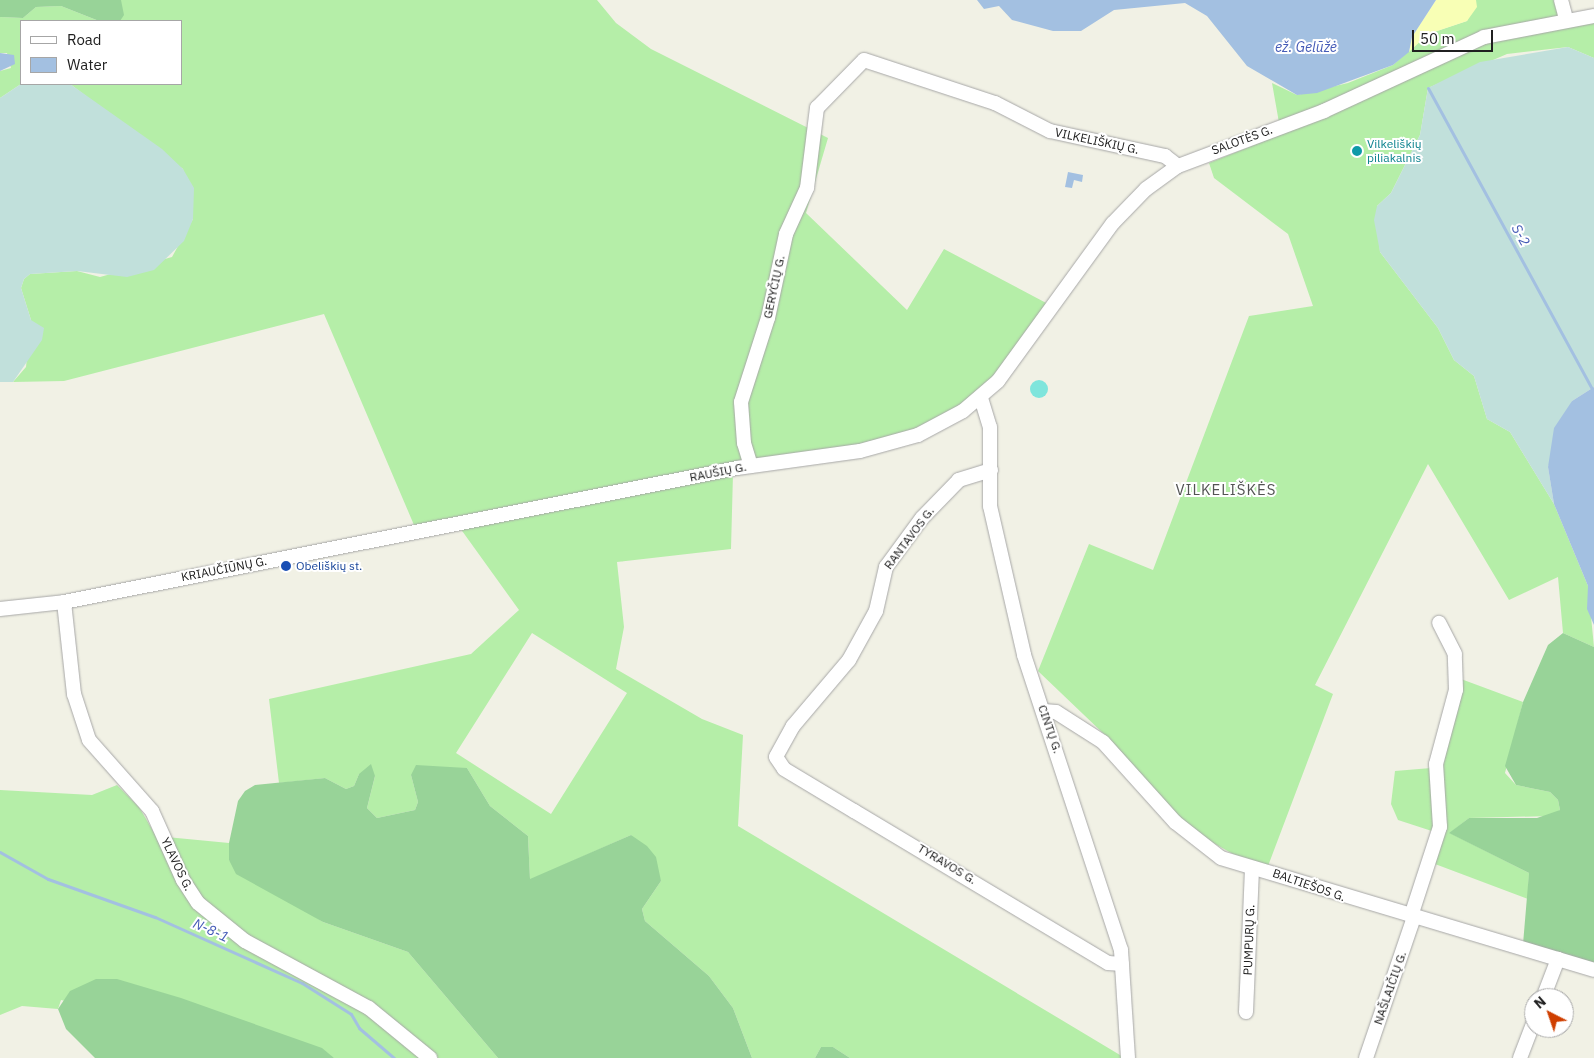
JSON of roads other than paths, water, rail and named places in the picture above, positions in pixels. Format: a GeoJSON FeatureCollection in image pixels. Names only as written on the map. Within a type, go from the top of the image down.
{"type":"FeatureCollection","features":[{"type":"Feature","properties":{"kind":"street"},"geometry":{"type":"LineString","coordinates":[[1561,0],[1566,19]]}},
{"type":"Feature","properties":{"kind":"street","name":"SALOTĖS G."},"geometry":{"type":"LineString","coordinates":[[981,398],[1011,366],[1113,223],[1146,189],[1178,166],[1324,111],[1484,37],[1566,19],[1594,16]]}},
{"type":"Feature","properties":{"kind":"street","name":"VILKELIŠKIŲ G."},"geometry":{"type":"LineString","coordinates":[[875,62],[995,102],[1050,131],[1165,156],[1178,166]]}},
{"type":"Feature","properties":{"kind":"street","name":"GERYČIŲ G."},"geometry":{"type":"LineString","coordinates":[[751,466],[742,429],[741,402],[768,318],[786,234],[807,188],[817,108],[860,64],[875,62]]}},
{"type":"Feature","properties":{"kind":"street","name":"RAUŠIŲ G."},"geometry":{"type":"LineString","coordinates":[[447,525],[751,466],[891,444],[941,425],[981,398]]}},
{"type":"Feature","properties":{"kind":"street","name":"CINTŲ G."},"geometry":{"type":"LineString","coordinates":[[981,398],[989,412],[993,524],[1024,655],[1119,942],[1128,1058]]}},
{"type":"Feature","properties":{"kind":"street","name":"RANTAVOS G."},"geometry":{"type":"LineString","coordinates":[[776,757],[793,726],[849,660],[876,611],[886,567],[922,518],[959,480],[991,470]]}},
{"type":"Feature","properties":{"kind":"street","name":"KRIAUČIŪNŲ G."},"geometry":{"type":"LineString","coordinates":[[0,608],[64,602],[447,525]]}},
{"type":"Feature","properties":{"kind":"street","name":"YLAVOS G."},"geometry":{"type":"LineString","coordinates":[[64,602],[74,694],[89,740],[152,811],[183,880],[198,903],[245,941],[368,1008],[430,1058]]}},
{"type":"Feature","properties":{"kind":"street","name":"NAŠLAIČIŲ G."},"geometry":{"type":"LineString","coordinates":[[1366,1058],[1413,917],[1440,827],[1436,764],[1456,690],[1455,654],[1439,623]]}},
{"type":"Feature","properties":{"kind":"street","name":"BALTIEŠOS G."},"geometry":{"type":"LineString","coordinates":[[1044,711],[1056,712],[1103,742],[1195,841],[1221,858],[1594,970]]}},
{"type":"Feature","properties":{"kind":"street","name":"TYRAVOS G."},"geometry":{"type":"LineString","coordinates":[[776,757],[784,769],[1108,963],[1122,964]]}},
{"type":"Feature","properties":{"kind":"street","name":"PUMPURŲ G."},"geometry":{"type":"LineString","coordinates":[[1246,1012],[1252,868]]}},
{"type":"Feature","properties":{"kind":"street"},"geometry":{"type":"LineString","coordinates":[[1547,988],[1558,959]]}},
{"type":"Feature","properties":{"kind":"street"},"geometry":{"type":"LineString","coordinates":[[1520,1058],[1528,1038]]}},
{"type":"Feature","properties":{"kind":"water","name":"ež. Gelūžė"},"geometry":{"type":"Polygon","coordinates":[[[977,0],[1436,0],[1412,37],[1409,52],[1393,65],[1317,93],[1297,95],[1247,66],[1207,16],[1185,3],[1114,10],[1081,31],[1053,31],[1012,20],[999,6],[984,9],[977,0]]]}},
{"type":"Feature","properties":{"kind":"water"},"geometry":{"type":"Polygon","coordinates":[[[0,53],[14,55],[15,64],[0,71],[0,53]]]}},
{"type":"Feature","properties":{"kind":"water"},"geometry":{"type":"Polygon","coordinates":[[[1068,172],[1083,175],[1082,182],[1074,180],[1072,188],[1065,187],[1068,172]]]}},
{"type":"Feature","properties":{"kind":"water"},"geometry":{"type":"Polygon","coordinates":[[[1594,387],[1594,625],[1587,609],[1588,586],[1554,504],[1548,467],[1554,428],[1572,401],[1594,387]]]}},
{"type":"Feature","properties":{"kind":"waterway","name":"S-2"},"geometry":{"type":"LineString","coordinates":[[1428,88],[1594,392]]}},
{"type":"Feature","properties":{"kind":"waterway","name":"N-8-1"},"geometry":{"type":"LineString","coordinates":[[0,852],[48,879],[155,917],[302,983],[351,1014],[359,1028],[394,1058]]}},
{"type":"Feature","properties":{"kind":"place","name":"Vilkeliškių piliakalnis"},"geometry":{"type":"Point","coordinates":[1357,151]}},
{"type":"Feature","properties":{"kind":"place","name":"Obeliškių st."},"geometry":{"type":"Point","coordinates":[286,566]}},
{"type":"Feature","properties":{"kind":"district","name":"VILKELIŠKĖS"},"geometry":{"type":"Point","coordinates":[1226,490]}}]}
